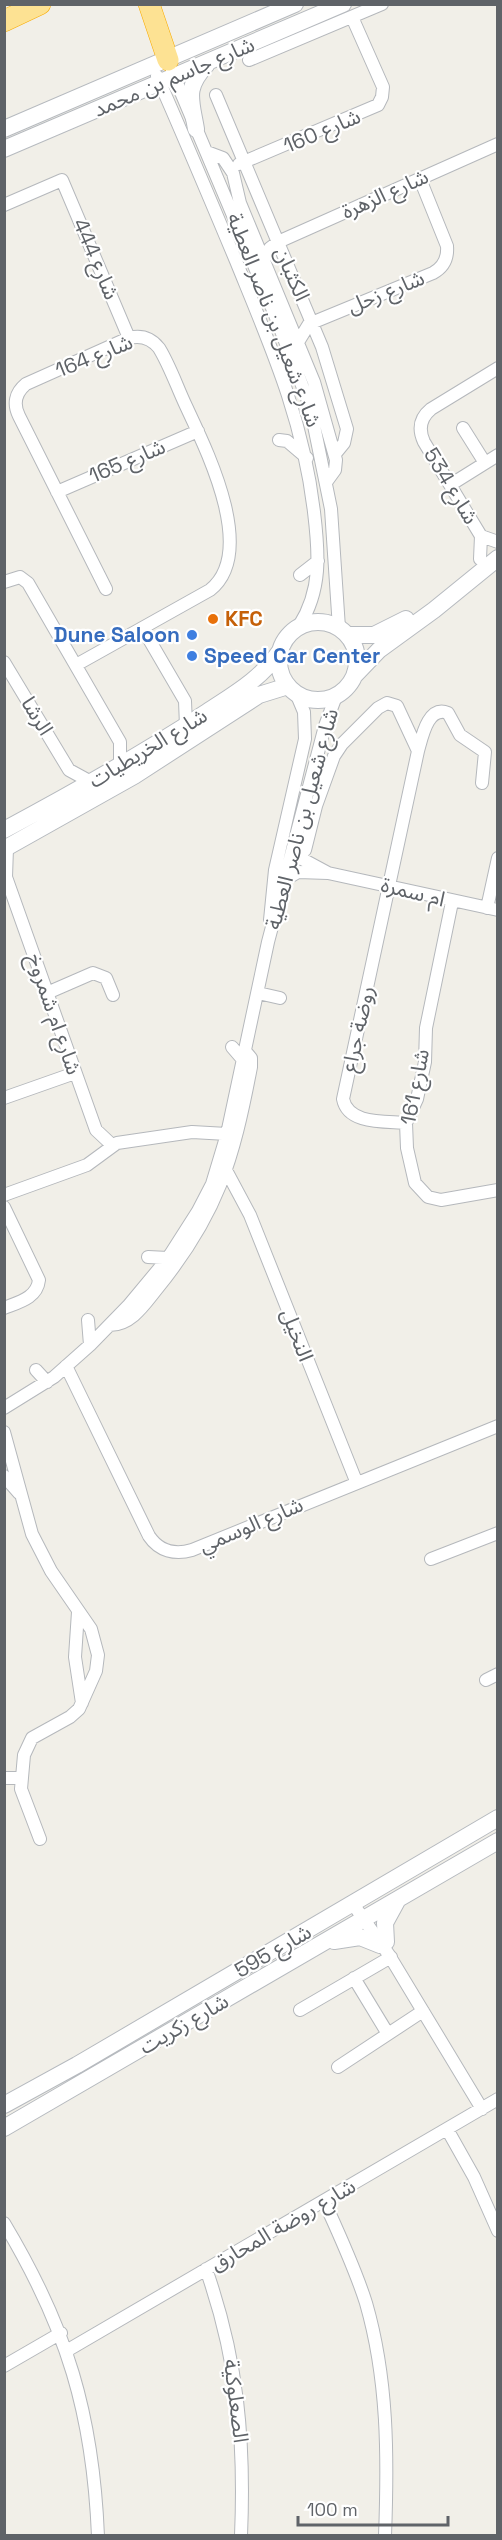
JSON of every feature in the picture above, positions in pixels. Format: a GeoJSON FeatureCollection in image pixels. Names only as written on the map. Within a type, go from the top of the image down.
{"type":"FeatureCollection","features":[{"type":"Feature","properties":{"kind":"highway"},"geometry":{"type":"LineString","coordinates":[[4,21],[39,4]]}},
{"type":"Feature","properties":{"kind":"highway"},"geometry":{"type":"LineString","coordinates":[[149,4],[164,71]]}},
{"type":"Feature","properties":{"kind":"street","name":"شارع جاسم بن محمد"},"geometry":{"type":"LineString","coordinates":[[4,149],[295,4]]}},
{"type":"Feature","properties":{"kind":"street"},"geometry":{"type":"LineString","coordinates":[[249,60],[347,11],[382,4]]}},
{"type":"Feature","properties":{"kind":"street","name":"شارع جاسم بن محمد"},"geometry":{"type":"LineString","coordinates":[[4,129],[164,71],[208,63],[347,11]]}},
{"type":"Feature","properties":{"kind":"street","name":"شارع 160"},"geometry":{"type":"LineString","coordinates":[[243,164],[378,105],[383,87],[347,11]]}},
{"type":"Feature","properties":{"kind":"street"},"geometry":{"type":"LineString","coordinates":[[196,129],[190,92],[196,76],[208,63]]}},
{"type":"Feature","properties":{"kind":"street","name":"شارع شعيل بن ناصر العطية"},"geometry":{"type":"LineString","coordinates":[[164,71],[207,152],[302,381],[318,433],[327,481],[343,631]]}},
{"type":"Feature","properties":{"kind":"street","name":"شارع شعيل بن ناصر العطية"},"geometry":{"type":"LineString","coordinates":[[164,71],[277,358],[307,458],[318,561],[316,590],[299,626]]}},
{"type":"Feature","properties":{"kind":"street","name":"الكثبان"},"geometry":{"type":"LineString","coordinates":[[216,95],[275,244],[311,323],[346,423],[344,443],[335,454],[335,470],[327,481]]}},
{"type":"Feature","properties":{"kind":"street","name":"شارع الزهرة"},"geometry":{"type":"LineString","coordinates":[[275,244],[498,144]]}},
{"type":"Feature","properties":{"kind":"street"},"geometry":{"type":"LineString","coordinates":[[207,152],[216,153],[227,162],[235,180],[238,199],[290,319],[335,454]]}},
{"type":"Feature","properties":{"kind":"street"},"geometry":{"type":"LineString","coordinates":[[227,162],[243,164],[235,180]]}},
{"type":"Feature","properties":{"kind":"street","name":"شارع زحل"},"geometry":{"type":"LineString","coordinates":[[311,323],[433,273],[442,267],[447,257],[447,246],[420,179]]}},
{"type":"Feature","properties":{"kind":"street","name":"شارع 444"},"geometry":{"type":"LineString","coordinates":[[4,205],[62,180],[129,338]]}},
{"type":"Feature","properties":{"kind":"street"},"geometry":{"type":"LineString","coordinates":[[255,239],[275,244],[264,260]]}},
{"type":"Feature","properties":{"kind":"street"},"geometry":{"type":"LineString","coordinates":[[290,319],[311,323],[298,342]]}},
{"type":"Feature","properties":{"kind":"street","name":"شارع 164"},"geometry":{"type":"LineString","coordinates":[[76,665],[210,590],[222,578],[227,564],[229,536],[220,486],[198,431],[159,348],[143,337],[129,338],[26,384],[15,401],[16,411],[106,589]]}},
{"type":"Feature","properties":{"kind":"street","name":"شارع 534"},"geometry":{"type":"LineString","coordinates":[[480,559],[481,536],[422,437],[422,422],[431,410],[498,368]]}},
{"type":"Feature","properties":{"kind":"street"},"geometry":{"type":"LineString","coordinates":[[463,429],[485,463]]}},
{"type":"Feature","properties":{"kind":"street","name":"شارع 165"},"geometry":{"type":"LineString","coordinates":[[57,492],[198,431]]}},
{"type":"Feature","properties":{"kind":"street"},"geometry":{"type":"LineString","coordinates":[[279,440],[287,441],[307,458]]}},
{"type":"Feature","properties":{"kind":"street"},"geometry":{"type":"LineString","coordinates":[[450,485],[498,454]]}},
{"type":"Feature","properties":{"kind":"street","name":"شارع 534"},"geometry":{"type":"LineString","coordinates":[[481,536],[498,543]]}},
{"type":"Feature","properties":{"kind":"street"},"geometry":{"type":"LineString","coordinates":[[498,543],[402,622],[374,635],[343,631],[322,622],[299,626],[285,640],[280,651],[280,670],[292,690],[313,700],[336,696],[347,687],[354,675],[378,650],[434,610],[498,558]]}},
{"type":"Feature","properties":{"kind":"street"},"geometry":{"type":"LineString","coordinates":[[300,575],[318,561]]}},
{"type":"Feature","properties":{"kind":"street"},"geometry":{"type":"LineString","coordinates":[[4,582],[16,577],[26,580],[120,742],[120,766]]}},
{"type":"Feature","properties":{"kind":"street"},"geometry":{"type":"LineString","coordinates":[[143,629],[185,701],[186,726]]}},
{"type":"Feature","properties":{"kind":"street"},"geometry":{"type":"LineString","coordinates":[[343,631],[357,654],[354,675]]}},
{"type":"Feature","properties":{"kind":"street","name":"شارع الخريطيات"},"geometry":{"type":"LineString","coordinates":[[4,830],[120,766],[186,726],[257,678],[280,651]]}},
{"type":"Feature","properties":{"kind":"street","name":"الرشا"},"geometry":{"type":"LineString","coordinates":[[4,662],[69,770]]}},
{"type":"Feature","properties":{"kind":"street","name":"شارع شعيل بن ناصر العطية"},"geometry":{"type":"LineString","coordinates":[[268,942],[273,879],[305,739],[304,712],[292,690]]}},
{"type":"Feature","properties":{"kind":"street","name":"شارع الخريطيات"},"geometry":{"type":"LineString","coordinates":[[6,848],[134,776],[259,695],[292,690]]}},
{"type":"Feature","properties":{"kind":"street","name":"شارع شعيل بن ناصر العطية"},"geometry":{"type":"LineString","coordinates":[[9,1406],[47,1382],[110,1325],[168,1258],[215,1188],[268,942],[286,879],[299,850],[315,766],[336,696]]}},
{"type":"Feature","properties":{"kind":"street"},"geometry":{"type":"LineString","coordinates":[[185,701],[208,711]]}},
{"type":"Feature","properties":{"kind":"street"},"geometry":{"type":"LineString","coordinates":[[305,826],[328,769],[342,744],[378,708],[387,703],[400,711],[418,751]]}},
{"type":"Feature","properties":{"kind":"street"},"geometry":{"type":"LineString","coordinates":[[389,886],[418,751],[430,719],[435,713],[445,711],[450,715],[460,735],[485,752],[482,783]]}},
{"type":"Feature","properties":{"kind":"street"},"geometry":{"type":"LineString","coordinates":[[120,742],[142,753]]}},
{"type":"Feature","properties":{"kind":"street"},"geometry":{"type":"LineString","coordinates":[[315,766],[328,769]]}},
{"type":"Feature","properties":{"kind":"street"},"geometry":{"type":"LineString","coordinates":[[68,795],[69,770],[91,782]]}},
{"type":"Feature","properties":{"kind":"street","name":"شارع ام شمروخ"},"geometry":{"type":"LineString","coordinates":[[6,848],[5,876],[75,1073],[96,1130],[112,1145]]}},
{"type":"Feature","properties":{"kind":"street","name":"ام سمرة"},"geometry":{"type":"LineString","coordinates":[[299,850],[302,859],[328,873]]}},
{"type":"Feature","properties":{"kind":"street"},"geometry":{"type":"LineString","coordinates":[[492,909],[498,858]]}},
{"type":"Feature","properties":{"kind":"street","name":"ام سمرة"},"geometry":{"type":"LineString","coordinates":[[286,879],[298,872],[328,873],[492,909]]}},
{"type":"Feature","properties":{"kind":"street","name":"روضة جراع"},"geometry":{"type":"LineString","coordinates":[[389,886],[343,1099],[348,1111],[358,1118],[406,1123]]}},
{"type":"Feature","properties":{"kind":"street","name":"شارع 161"},"geometry":{"type":"LineString","coordinates":[[452,902],[426,1028],[425,1062],[417,1100],[406,1123],[407,1148],[415,1183],[423,1194],[441,1200],[498,1190]]}},
{"type":"Feature","properties":{"kind":"street"},"geometry":{"type":"LineString","coordinates":[[47,993],[93,973],[106,978],[113,995]]}},
{"type":"Feature","properties":{"kind":"street"},"geometry":{"type":"LineString","coordinates":[[258,993],[280,998]]}},
{"type":"Feature","properties":{"kind":"street"},"geometry":{"type":"LineString","coordinates":[[110,1325],[129,1319],[178,1263],[215,1188],[227,1172],[251,1067],[250,1058],[232,1047]]}},
{"type":"Feature","properties":{"kind":"street"},"geometry":{"type":"LineString","coordinates":[[4,1098],[75,1073]]}},
{"type":"Feature","properties":{"kind":"street"},"geometry":{"type":"LineString","coordinates":[[4,1195],[87,1165],[112,1145],[192,1132],[227,1134]]}},
{"type":"Feature","properties":{"kind":"street","name":"النخيل"},"geometry":{"type":"LineString","coordinates":[[227,1172],[250,1215],[356,1481]]}},
{"type":"Feature","properties":{"kind":"street"},"geometry":{"type":"LineString","coordinates":[[215,1188],[235,1189]]}},
{"type":"Feature","properties":{"kind":"street"},"geometry":{"type":"LineString","coordinates":[[4,1207],[39,1280],[38,1287],[31,1296],[4,1308]]}},
{"type":"Feature","properties":{"kind":"street"},"geometry":{"type":"LineString","coordinates":[[148,1257],[168,1258]]}},
{"type":"Feature","properties":{"kind":"street"},"geometry":{"type":"LineString","coordinates":[[88,1320],[90,1345]]}},
{"type":"Feature","properties":{"kind":"street","name":"شارع الوسمي"},"geometry":{"type":"LineString","coordinates":[[66,1366],[149,1536],[157,1545],[168,1551],[180,1553],[498,1426]]}},
{"type":"Feature","properties":{"kind":"street"},"geometry":{"type":"LineString","coordinates":[[36,1370],[47,1382]]}},
{"type":"Feature","properties":{"kind":"street"},"geometry":{"type":"LineString","coordinates":[[7,1392],[9,1406]]}},
{"type":"Feature","properties":{"kind":"street"},"geometry":{"type":"LineString","coordinates":[[4,1432],[20,1494],[38,1546],[78,1612],[92,1629],[98,1655],[96,1671],[82,1704],[70,1717],[32,1738],[24,1755],[20,1778],[24,1800],[40,1839]]}},
{"type":"Feature","properties":{"kind":"street"},"geometry":{"type":"LineString","coordinates":[[4,1476],[20,1494]]}},
{"type":"Feature","properties":{"kind":"street"},"geometry":{"type":"LineString","coordinates":[[431,1559],[498,1533]]}},
{"type":"Feature","properties":{"kind":"street"},"geometry":{"type":"LineString","coordinates":[[78,1612],[75,1657],[82,1704]]}},
{"type":"Feature","properties":{"kind":"street"},"geometry":{"type":"LineString","coordinates":[[486,1680],[498,1674]]}},
{"type":"Feature","properties":{"kind":"street"},"geometry":{"type":"LineString","coordinates":[[4,1778],[20,1778]]}},
{"type":"Feature","properties":{"kind":"street"},"geometry":{"type":"LineString","coordinates":[[482,2109],[357,1902],[498,1818]]}},
{"type":"Feature","properties":{"kind":"street","name":"شارع زكريت"},"geometry":{"type":"LineString","coordinates":[[4,2128],[498,1841]]}},
{"type":"Feature","properties":{"kind":"street"},"geometry":{"type":"LineString","coordinates":[[386,1950],[385,1923],[398,1899]]}},
{"type":"Feature","properties":{"kind":"street","name":"شارع 595"},"geometry":{"type":"LineString","coordinates":[[4,2105],[357,1902]]}},
{"type":"Feature","properties":{"kind":"street"},"geometry":{"type":"LineString","coordinates":[[321,1944],[360,1937],[386,1950]]}},
{"type":"Feature","properties":{"kind":"street"},"geometry":{"type":"LineString","coordinates":[[300,2010],[354,1978],[386,1950]]}},
{"type":"Feature","properties":{"kind":"street"},"geometry":{"type":"LineString","coordinates":[[354,1978],[388,2034]]}},
{"type":"Feature","properties":{"kind":"street"},"geometry":{"type":"LineString","coordinates":[[338,2067],[423,2011]]}},
{"type":"Feature","properties":{"kind":"street","name":"شارع روضة المحارق"},"geometry":{"type":"LineString","coordinates":[[68,2350],[498,2100]]}},
{"type":"Feature","properties":{"kind":"street"},"geometry":{"type":"LineString","coordinates":[[447,2129],[474,2176],[498,2231]]}},
{"type":"Feature","properties":{"kind":"street"},"geometry":{"type":"LineString","coordinates":[[324,2201],[357,2278],[377,2348],[386,2430],[385,2535]]}},
{"type":"Feature","properties":{"kind":"street"},"geometry":{"type":"LineString","coordinates":[[6,2229],[68,2350],[88,2427],[95,2478],[98,2535]]}},
{"type":"Feature","properties":{"kind":"street","name":"الصعلوكية"},"geometry":{"type":"LineString","coordinates":[[206,2270],[224,2323],[239,2405],[243,2460],[242,2535]]}},
{"type":"Feature","properties":{"kind":"street"},"geometry":{"type":"LineString","coordinates":[[4,2366],[61,2333]]}},
{"type":"Feature","properties":{"kind":"place","name":"KFC"},"geometry":{"type":"Point","coordinates":[213,619]}},
{"type":"Feature","properties":{"kind":"place","name":"Dune Saloon"},"geometry":{"type":"Point","coordinates":[192,635]}},
{"type":"Feature","properties":{"kind":"place","name":"Speed Car Center"},"geometry":{"type":"Point","coordinates":[192,656]}}]}
